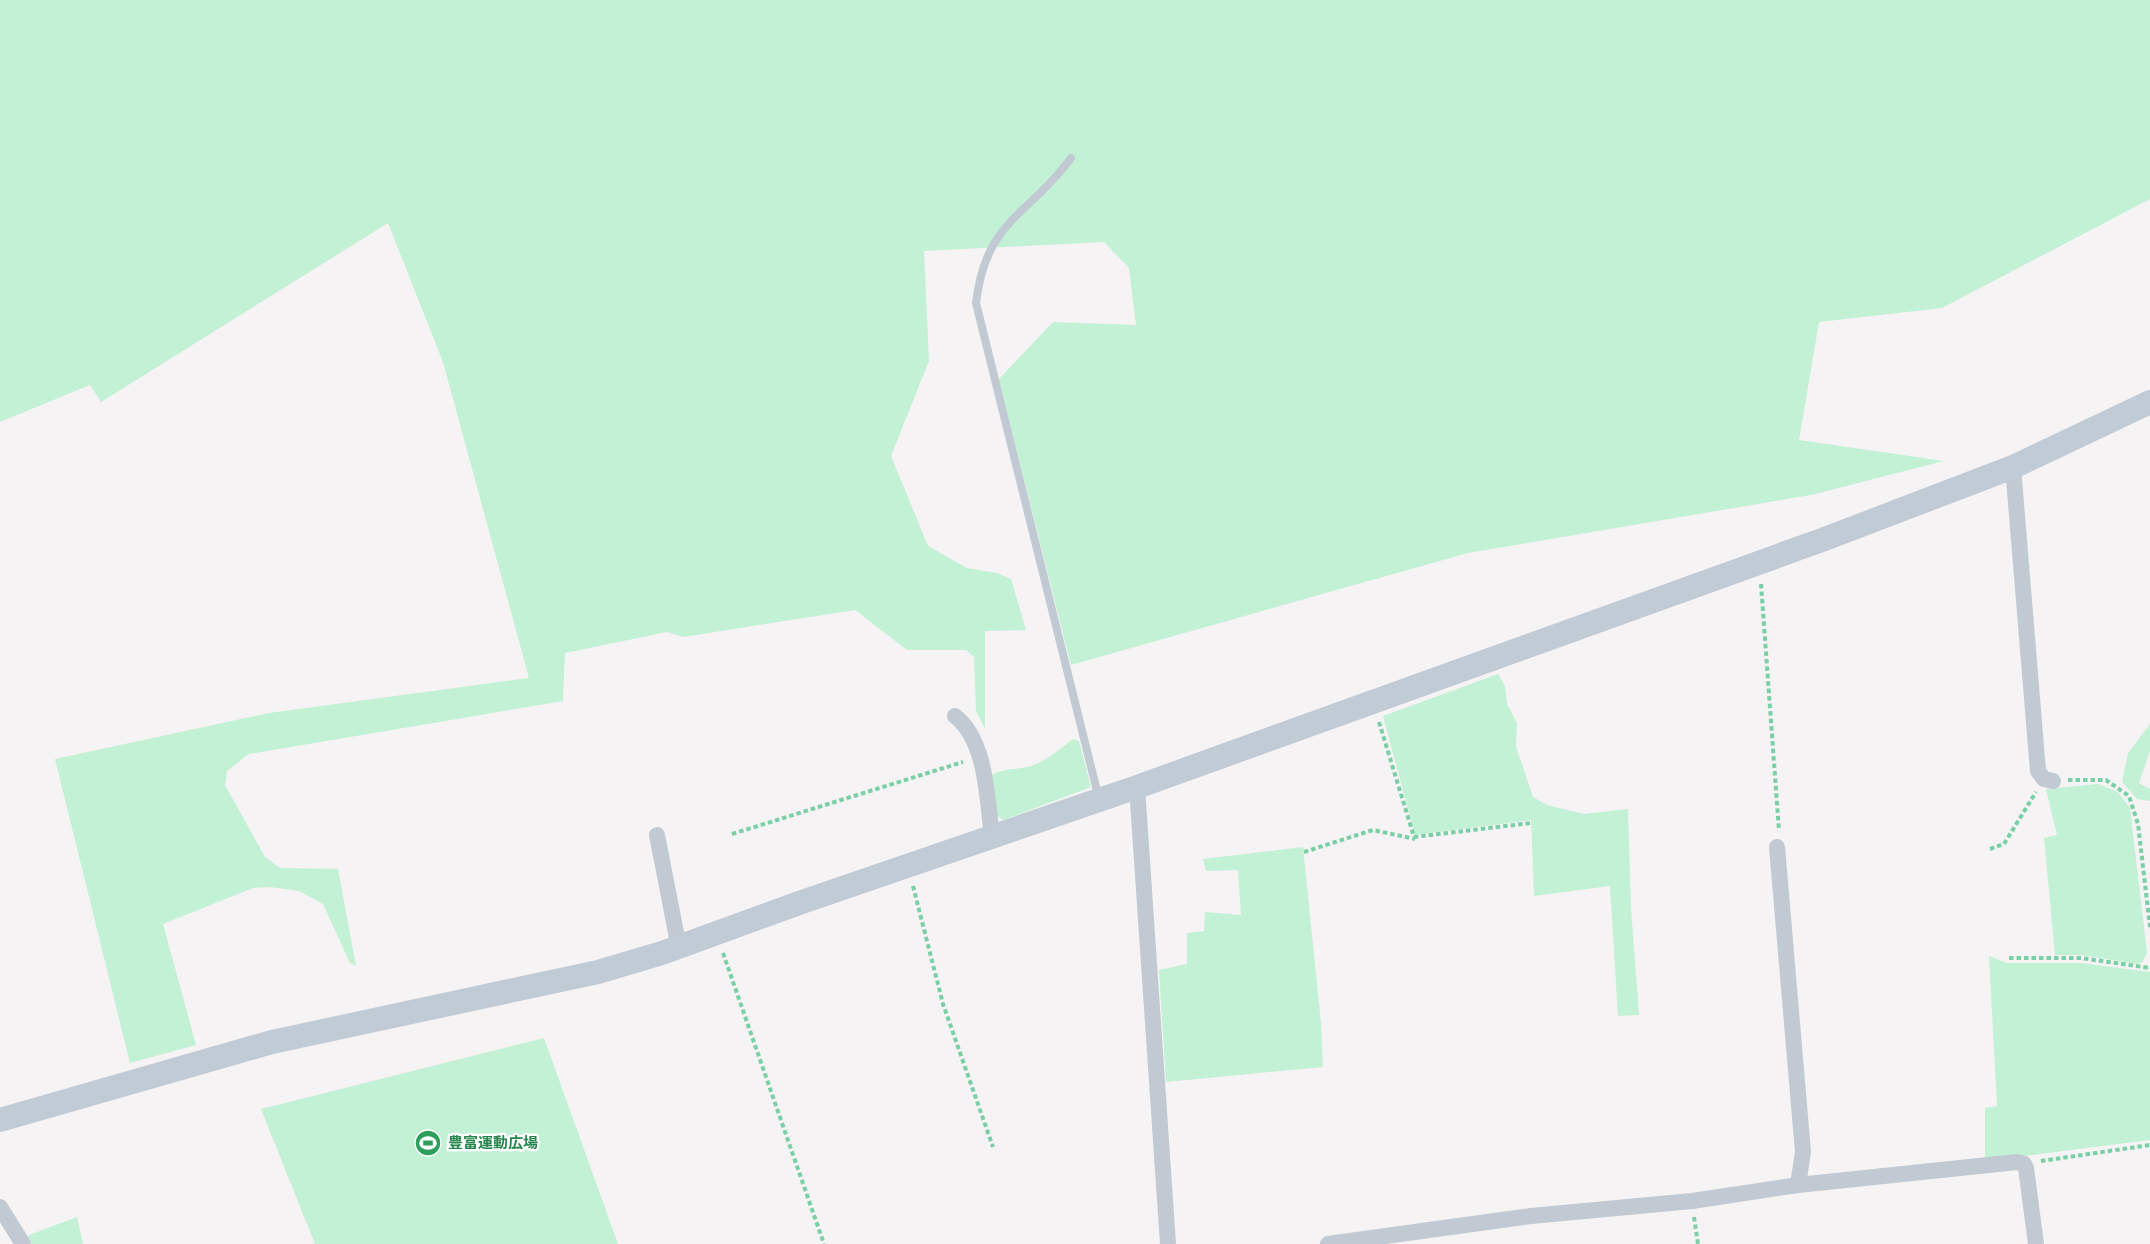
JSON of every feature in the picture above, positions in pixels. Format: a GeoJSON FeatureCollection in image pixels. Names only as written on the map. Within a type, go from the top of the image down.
{"type":"FeatureCollection","features":[{"type":"Feature","properties":{"kind":"street"},"geometry":{"type":"LineString","coordinates":[[0,1120],[272,1042],[598,972],[679,948],[716,933],[1137,787],[1759,563],[2013,467],[2150,402]]}},
{"type":"Feature","properties":{"kind":"street"},"geometry":{"type":"LineString","coordinates":[[2013,467],[2038,771],[2049,780]]}},
{"type":"Feature","properties":{"kind":"street"},"geometry":{"type":"LineString","coordinates":[[955,716],[971,735],[979,758],[992,837]]}},
{"type":"Feature","properties":{"kind":"street"},"geometry":{"type":"LineString","coordinates":[[1137,787],[1168,1244]]}},
{"type":"Feature","properties":{"kind":"street"},"geometry":{"type":"LineString","coordinates":[[657,835],[679,948]]}},
{"type":"Feature","properties":{"kind":"street"},"geometry":{"type":"LineString","coordinates":[[1777,848],[1803,1152],[1798,1185]]}},
{"type":"Feature","properties":{"kind":"street"},"geometry":{"type":"LineString","coordinates":[[1328,1244],[1531,1216],[1692,1201],[1798,1185],[2024,1164],[2036,1244]]}},
{"type":"Feature","properties":{"kind":"street"},"geometry":{"type":"LineString","coordinates":[[0,1207],[23,1244]]}},
{"type":"Feature","properties":{"kind":"lane"},"geometry":{"type":"LineString","coordinates":[[1071,158],[1057,177],[1024,205],[995,241],[985,258],[976,303],[1100,800]]}},
{"type":"Feature","properties":{"kind":"path"},"geometry":{"type":"LineString","coordinates":[[1759,563],[1779,833],[1777,848]]}},
{"type":"Feature","properties":{"kind":"path"},"geometry":{"type":"LineString","coordinates":[[1373,702],[1412,835],[1416,839]]}},
{"type":"Feature","properties":{"kind":"path"},"geometry":{"type":"LineString","coordinates":[[732,834],[979,758]]}},
{"type":"Feature","properties":{"kind":"path"},"geometry":{"type":"LineString","coordinates":[[1990,849],[1997,849],[2004,844],[2049,780],[2099,778],[2119,787],[2129,796],[2139,824],[2150,927]]}},
{"type":"Feature","properties":{"kind":"path"},"geometry":{"type":"LineString","coordinates":[[1304,852],[1373,830],[1416,839],[1531,824]]}},
{"type":"Feature","properties":{"kind":"path"},"geometry":{"type":"LineString","coordinates":[[908,866],[943,1004],[993,1147]]}},
{"type":"Feature","properties":{"kind":"path"},"geometry":{"type":"LineString","coordinates":[[716,933],[824,1244]]}},
{"type":"Feature","properties":{"kind":"path"},"geometry":{"type":"LineString","coordinates":[[2009,958],[2081,958],[2150,968]]}},
{"type":"Feature","properties":{"kind":"path"},"geometry":{"type":"LineString","coordinates":[[2024,1164],[2150,1145]]}},
{"type":"Feature","properties":{"kind":"path"},"geometry":{"type":"LineString","coordinates":[[1692,1201],[1698,1244]]}},
{"type":"Feature","properties":{"kind":"green space"},"geometry":{"type":"Polygon","coordinates":[[[0,0],[2150,0],[2150,199],[1942,308],[1819,322],[1799,440],[1944,461],[1811,495],[1468,553],[1071,665],[999,379],[1053,322],[1136,325],[1129,268],[1104,242],[924,251],[929,361],[891,456],[928,546],[967,568],[997,573],[1011,579],[1026,630],[985,631],[985,729],[976,711],[974,657],[966,650],[907,650],[855,610],[683,637],[667,632],[565,653],[563,701],[249,754],[227,771],[225,785],[265,857],[280,868],[338,869],[356,966],[350,963],[323,904],[299,891],[270,887],[253,888],[163,924],[196,1045],[130,1063],[55,759],[269,713],[529,678],[443,362],[388,223],[101,402],[90,385],[0,422],[0,0]]]}},
{"type":"Feature","properties":{"kind":"green space"},"geometry":{"type":"Polygon","coordinates":[[[1498,674],[1505,686],[1507,704],[1517,723],[1516,747],[1533,797],[1547,805],[1584,814],[1628,809],[1631,908],[1639,1015],[1618,1016],[1610,886],[1534,896],[1531,820],[1415,835],[1383,716],[1498,674]]]}},
{"type":"Feature","properties":{"kind":"green space"},"geometry":{"type":"Polygon","coordinates":[[[2150,724],[2150,751],[2139,783],[2150,789],[2150,801],[2137,799],[2122,782],[2128,753],[2150,724]]]}},
{"type":"Feature","properties":{"kind":"green space"},"geometry":{"type":"Polygon","coordinates":[[[1073,739],[1079,741],[1091,787],[1003,820],[997,816],[990,776],[1040,762],[1073,739]]]}},
{"type":"Feature","properties":{"kind":"green space"},"geometry":{"type":"Polygon","coordinates":[[[2098,784],[2118,792],[2130,808],[2147,953],[2142,963],[2081,955],[2055,955],[2044,838],[2057,835],[2046,789],[2098,784]]]}},
{"type":"Feature","properties":{"kind":"green space"},"geometry":{"type":"Polygon","coordinates":[[[1303,847],[1321,1023],[1323,1067],[1166,1082],[1159,970],[1187,964],[1187,933],[1204,931],[1205,912],[1241,915],[1238,870],[1206,871],[1203,859],[1303,847]]]}},
{"type":"Feature","properties":{"kind":"green space"},"geometry":{"type":"Polygon","coordinates":[[[1989,956],[2007,963],[2081,963],[2150,972],[2150,1140],[1985,1161],[1985,1108],[1997,1106],[1989,956]]]}},
{"type":"Feature","properties":{"kind":"green space","name":"豊富運動広場"},"geometry":{"type":"Polygon","coordinates":[[[544,1038],[618,1244],[315,1244],[261,1109],[544,1038]]]}},
{"type":"Feature","properties":{"kind":"green space"},"geometry":{"type":"Polygon","coordinates":[[[77,1217],[83,1244],[28,1244],[24,1237],[77,1217]]]}},
{"type":"Feature","properties":{"kind":"place","name":"豊富運動広場"},"geometry":{"type":"Point","coordinates":[428,1143]}}]}
